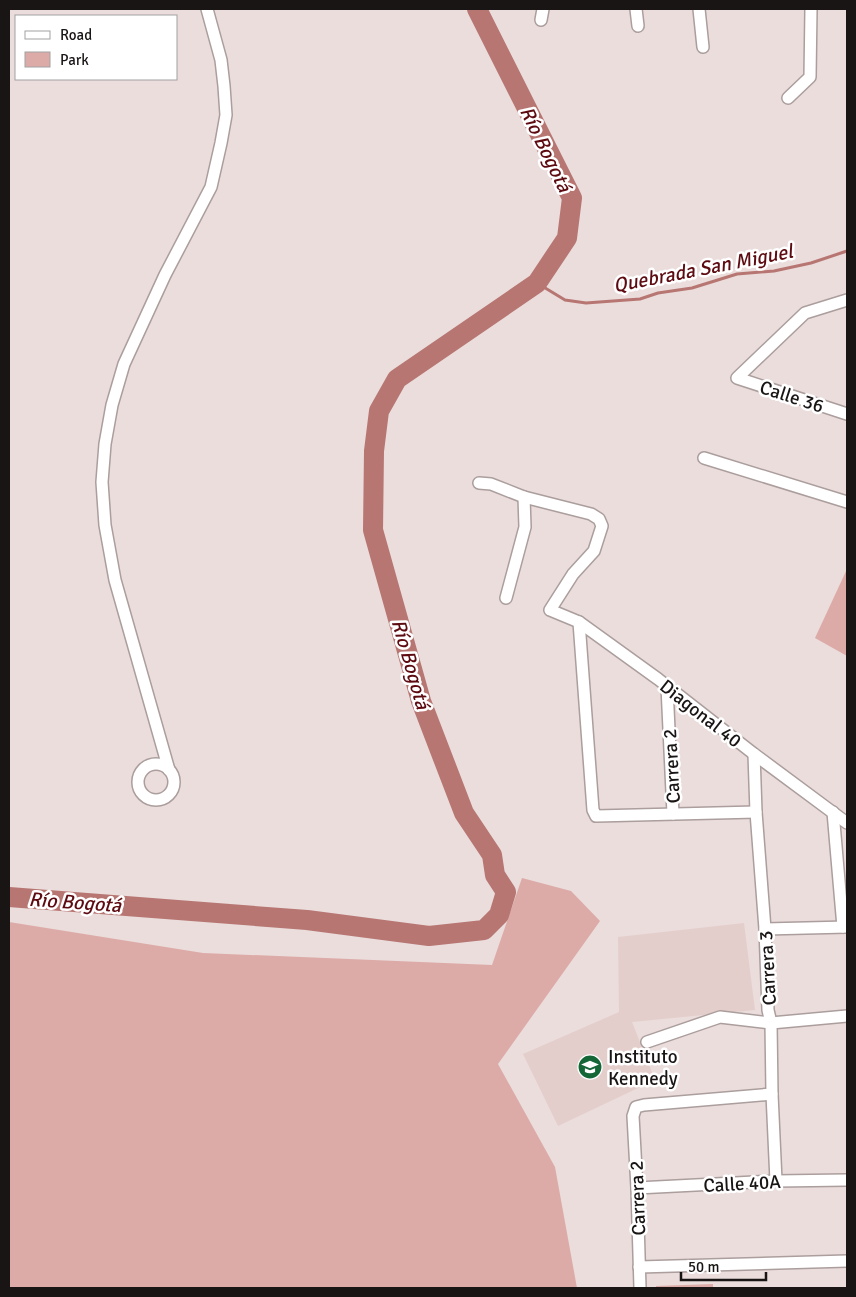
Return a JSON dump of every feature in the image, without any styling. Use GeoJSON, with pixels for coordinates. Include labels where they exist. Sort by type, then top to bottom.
{"type":"FeatureCollection","features":[{"type":"Feature","properties":{"kind":"street"},"geometry":{"type":"LineString","coordinates":[[169,770],[115,580],[105,526],[102,482],[105,444],[112,405],[124,364],[166,275],[211,187],[221,143],[226,115],[224,86],[221,60],[207,9]]}},
{"type":"Feature","properties":{"kind":"street"},"geometry":{"type":"LineString","coordinates":[[636,9],[638,26]]}},
{"type":"Feature","properties":{"kind":"street"},"geometry":{"type":"LineString","coordinates":[[699,9],[704,47]]}},
{"type":"Feature","properties":{"kind":"street"},"geometry":{"type":"LineString","coordinates":[[788,98],[810,77],[811,9]]}},
{"type":"Feature","properties":{"kind":"street","name":"Calle 36"},"geometry":{"type":"LineString","coordinates":[[847,300],[806,313],[737,378],[847,414]]}},
{"type":"Feature","properties":{"kind":"street"},"geometry":{"type":"LineString","coordinates":[[704,458],[847,499]]}},
{"type":"Feature","properties":{"kind":"street"},"geometry":{"type":"LineString","coordinates":[[479,483],[491,484],[524,498],[525,527],[506,598]]}},
{"type":"Feature","properties":{"kind":"street","name":"Diagonal 40"},"geometry":{"type":"LineString","coordinates":[[524,498],[591,514],[599,519],[602,526],[594,550],[573,574],[550,610],[579,622],[847,823]]}},
{"type":"Feature","properties":{"kind":"street"},"geometry":{"type":"LineString","coordinates":[[579,622],[593,810],[596,816],[756,812]]}},
{"type":"Feature","properties":{"kind":"street","name":"Carrera 2"},"geometry":{"type":"LineString","coordinates":[[667,687],[673,814]]}},
{"type":"Feature","properties":{"kind":"street","name":"Carrera 3"},"geometry":{"type":"LineString","coordinates":[[754,754],[768,1010],[771,1022],[776,1181]]}},
{"type":"Feature","properties":{"kind":"street"},"geometry":{"type":"LineString","coordinates":[[765,928],[845,927],[833,812]]}},
{"type":"Feature","properties":{"kind":"street"},"geometry":{"type":"LineString","coordinates":[[647,1042],[720,1017],[771,1022],[847,1016]]}},
{"type":"Feature","properties":{"kind":"street","name":"Carrera 2"},"geometry":{"type":"LineString","coordinates":[[640,1288],[633,1116],[636,1107],[772,1094]]}},
{"type":"Feature","properties":{"kind":"street","name":"Calle 40A"},"geometry":{"type":"LineString","coordinates":[[637,1188],[776,1181],[847,1180]]}},
{"type":"Feature","properties":{"kind":"street"},"geometry":{"type":"LineString","coordinates":[[639,1267],[847,1261]]}},
{"type":"Feature","properties":{"kind":"shaded area"},"geometry":{"type":"Polygon","coordinates":[[[744,923],[755,1010],[632,1022],[655,1080],[558,1126],[523,1054],[619,1012],[618,937],[744,923]]]}},
{"type":"Feature","properties":{"kind":"green space"},"geometry":{"type":"Polygon","coordinates":[[[847,569],[847,656],[815,638],[847,569]]]}},
{"type":"Feature","properties":{"kind":"green space"},"geometry":{"type":"Polygon","coordinates":[[[522,878],[571,891],[600,921],[498,1064],[555,1167],[577,1288],[9,1288],[9,922],[203,953],[492,965],[522,878]]]}},
{"type":"Feature","properties":{"kind":"green space"},"geometry":{"type":"Polygon","coordinates":[[[713,1284],[713,1288],[656,1288],[656,1286],[713,1284]]]}},
{"type":"Feature","properties":{"kind":"waterway","name":"Río Bogotá"},"geometry":{"type":"LineString","coordinates":[[9,897],[307,920],[429,936],[484,930],[499,915],[506,892],[495,875],[492,855],[464,813],[421,701],[373,530],[374,451],[379,411],[397,379],[537,283],[567,238],[572,198],[477,9]]}},
{"type":"Feature","properties":{"kind":"waterway","name":"Quebrada San Miguel"},"geometry":{"type":"LineString","coordinates":[[537,283],[565,300],[586,303],[640,299],[658,293],[692,288],[737,274],[774,271],[811,263],[847,251]]}},
{"type":"Feature","properties":{"kind":"place","name":"Instituto Kennedy"},"geometry":{"type":"Point","coordinates":[590,1067]}}]}
